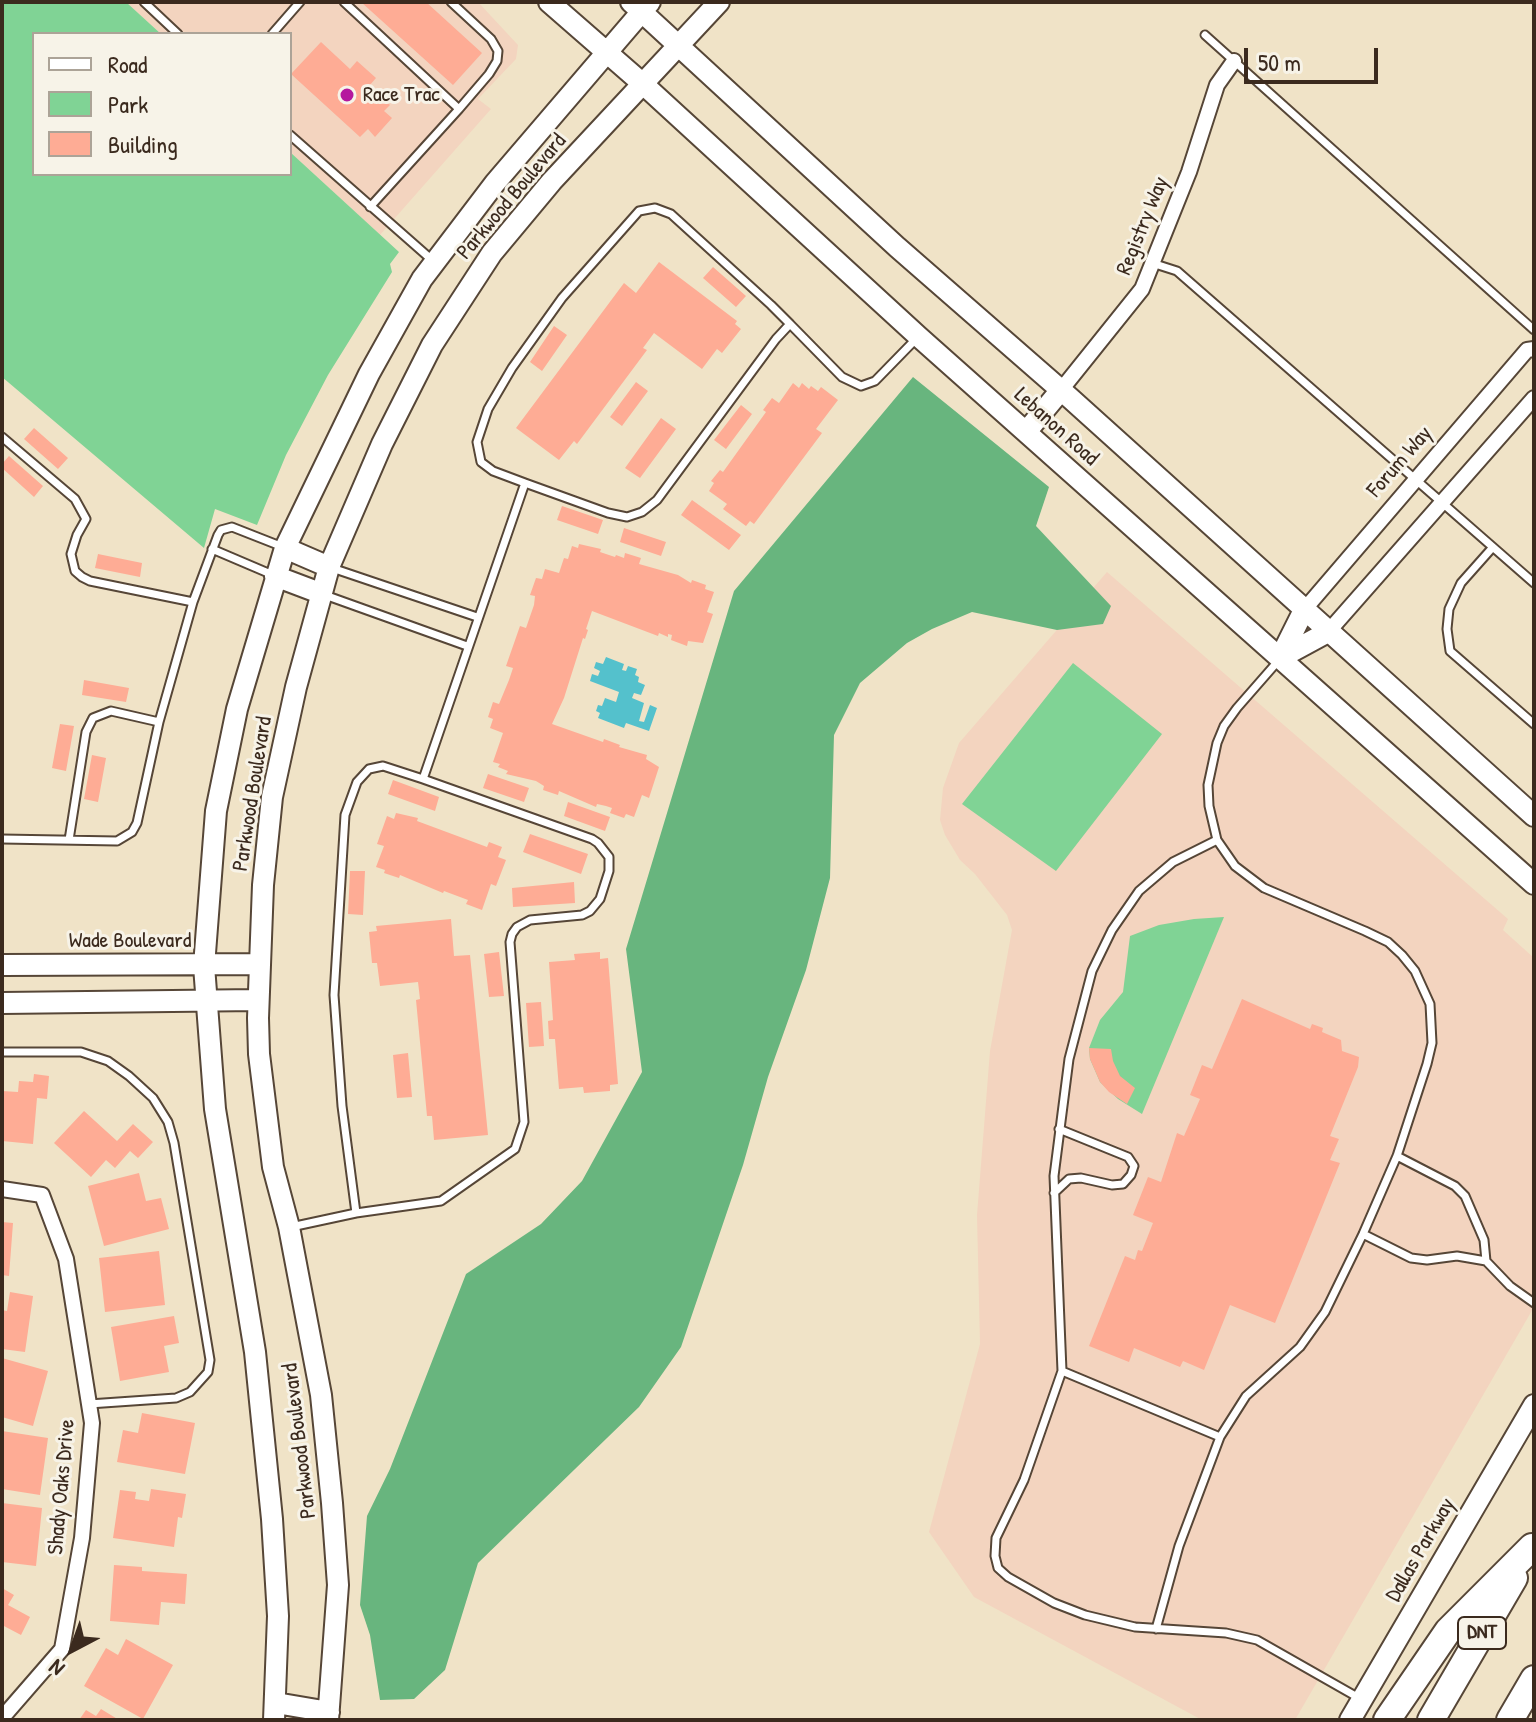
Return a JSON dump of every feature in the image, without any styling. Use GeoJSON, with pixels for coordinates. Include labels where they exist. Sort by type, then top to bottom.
{"type":"FeatureCollection","features":[{"type":"Feature","properties":{"kind":"highway"},"geometry":{"type":"LineString","coordinates":[[1387,1720],[1448,1631],[1533,1545]]}},
{"type":"Feature","properties":{"kind":"highway","name":"DNT"},"geometry":{"type":"LineString","coordinates":[[1431,1720],[1533,1545]]}},
{"type":"Feature","properties":{"kind":"highway"},"geometry":{"type":"LineString","coordinates":[[1510,1720],[1534,1679]]}},
{"type":"Feature","properties":{"kind":"main road","name":"Lebanon Road"},"geometry":{"type":"LineString","coordinates":[[549,2],[919,337],[1534,884]]}},
{"type":"Feature","properties":{"kind":"main road","name":"Parkwood Boulevard"},"geometry":{"type":"LineString","coordinates":[[329,1716],[338,1585],[332,1503],[321,1395],[289,1227],[273,1167],[259,1054],[257,1000],[263,885],[272,797],[296,687],[329,567],[382,444],[432,345],[462,296],[492,253],[552,181],[719,2]]}},
{"type":"Feature","properties":{"kind":"main road","name":"Lebanon Road"},"geometry":{"type":"LineString","coordinates":[[641,5],[678,46],[897,247],[1061,390],[1534,816]]}},
{"type":"Feature","properties":{"kind":"main road","name":"Parkwood Boulevard"},"geometry":{"type":"LineString","coordinates":[[275,1711],[278,1616],[272,1519],[255,1352],[215,1109],[204,966],[216,811],[237,709],[285,548],[369,374],[434,262],[495,183],[607,53],[641,5]]}},
{"type":"Feature","properties":{"kind":"main road"},"geometry":{"type":"LineString","coordinates":[[1026,432],[1061,390]]}},
{"type":"Feature","properties":{"kind":"main road"},"geometry":{"type":"LineString","coordinates":[[285,548],[329,567]]}},
{"type":"Feature","properties":{"kind":"main road"},"geometry":{"type":"LineString","coordinates":[[275,576],[320,593]]}},
{"type":"Feature","properties":{"kind":"main road"},"geometry":{"type":"LineString","coordinates":[[1280,658],[1304,610]]}},
{"type":"Feature","properties":{"kind":"main road"},"geometry":{"type":"LineString","coordinates":[[1280,658],[1328,632]]}},
{"type":"Feature","properties":{"kind":"main road","name":"Wade Boulevard"},"geometry":{"type":"LineString","coordinates":[[2,965],[258,964]]}},
{"type":"Feature","properties":{"kind":"main road"},"geometry":{"type":"LineString","coordinates":[[2,1003],[257,1000]]}},
{"type":"Feature","properties":{"kind":"main road","name":"Dallas Parkway"},"geometry":{"type":"LineString","coordinates":[[1350,1720],[1534,1405]]}},
{"type":"Feature","properties":{"kind":"main road"},"geometry":{"type":"LineString","coordinates":[[275,1711],[329,1716]]}},
{"type":"Feature","properties":{"kind":"street","name":"Registry Way"},"geometry":{"type":"LineString","coordinates":[[1061,390],[1142,289],[1189,172],[1217,85],[1234,61]]}},
{"type":"Feature","properties":{"kind":"street","name":"Forum Way"},"geometry":{"type":"LineString","coordinates":[[1304,610],[1527,350],[1534,349]]}},
{"type":"Feature","properties":{"kind":"street"},"geometry":{"type":"LineString","coordinates":[[1328,632],[1534,398]]}},
{"type":"Feature","properties":{"kind":"street","name":"Shady Oaks Drive"},"geometry":{"type":"LineString","coordinates":[[2,1189],[42,1195],[66,1259],[92,1423],[82,1538],[62,1649],[2,1718]]}},
{"type":"Feature","properties":{"kind":"lane"},"geometry":{"type":"LineString","coordinates":[[144,2],[176,32]]}},
{"type":"Feature","properties":{"kind":"lane"},"geometry":{"type":"LineString","coordinates":[[274,32],[300,2]]}},
{"type":"Feature","properties":{"kind":"lane"},"geometry":{"type":"LineString","coordinates":[[344,2],[459,109]]}},
{"type":"Feature","properties":{"kind":"lane"},"geometry":{"type":"LineString","coordinates":[[370,207],[459,109],[497,61],[498,51],[491,39],[451,2]]}},
{"type":"Feature","properties":{"kind":"lane"},"geometry":{"type":"LineString","coordinates":[[1205,35],[1534,330]]}},
{"type":"Feature","properties":{"kind":"lane"},"geometry":{"type":"LineString","coordinates":[[292,137],[434,262]]}},
{"type":"Feature","properties":{"kind":"lane"},"geometry":{"type":"LineString","coordinates":[[790,324],[657,500],[642,512],[627,517],[608,513],[493,471],[481,462],[477,442],[488,409],[512,368],[562,298],[639,211],[655,208],[671,214],[771,305],[790,324],[842,377],[861,386],[875,381],[919,337]]}},
{"type":"Feature","properties":{"kind":"lane"},"geometry":{"type":"LineString","coordinates":[[1152,263],[1177,271],[1534,583]]}},
{"type":"Feature","properties":{"kind":"lane"},"geometry":{"type":"LineString","coordinates":[[2,437],[75,499],[86,519],[71,554],[72,564],[82,577],[193,602]]}},
{"type":"Feature","properties":{"kind":"lane"},"geometry":{"type":"LineString","coordinates":[[423,779],[525,483]]}},
{"type":"Feature","properties":{"kind":"lane"},"geometry":{"type":"LineString","coordinates":[[2,839],[117,841],[132,832],[137,823],[159,722],[193,602],[218,535],[227,527],[261,536],[285,548]]}},
{"type":"Feature","properties":{"kind":"lane"},"geometry":{"type":"LineString","coordinates":[[1493,547],[1461,583],[1449,609],[1447,629],[1450,651],[1534,724]]}},
{"type":"Feature","properties":{"kind":"lane"},"geometry":{"type":"LineString","coordinates":[[212,549],[275,576]]}},
{"type":"Feature","properties":{"kind":"lane"},"geometry":{"type":"LineString","coordinates":[[329,567],[477,617]]}},
{"type":"Feature","properties":{"kind":"lane"},"geometry":{"type":"LineString","coordinates":[[320,593],[467,646]]}},
{"type":"Feature","properties":{"kind":"lane"},"geometry":{"type":"LineString","coordinates":[[1156,1629],[1179,1546],[1220,1437],[1246,1396],[1300,1347],[1315,1327],[1363,1234],[1397,1156],[1432,1043],[1430,1004],[1415,971],[1388,942],[1264,888],[1235,866],[1217,840],[1209,806],[1208,785],[1217,743],[1237,708],[1280,658]]}},
{"type":"Feature","properties":{"kind":"lane"},"geometry":{"type":"LineString","coordinates":[[69,840],[86,732],[93,718],[111,711],[159,722]]}},
{"type":"Feature","properties":{"kind":"lane"},"geometry":{"type":"LineString","coordinates":[[289,1227],[356,1213],[441,1201],[515,1149],[524,1122],[510,942],[512,934],[517,927],[530,920],[582,915],[590,911],[600,899],[611,865],[603,847],[592,839],[383,766],[369,769],[357,782],[345,815],[334,995],[342,1106],[356,1213]]}},
{"type":"Feature","properties":{"kind":"lane"},"geometry":{"type":"LineString","coordinates":[[1217,840],[1157,873],[1126,906],[1092,971],[1069,1059],[1054,1193],[1062,1371],[1024,1480],[996,1538],[995,1556],[998,1568],[1019,1584],[1054,1603],[1111,1622],[1156,1629],[1226,1633],[1257,1640],[1362,1700]]}},
{"type":"Feature","properties":{"kind":"lane"},"geometry":{"type":"LineString","coordinates":[[2,1052],[81,1052],[108,1061],[153,1098],[168,1122],[174,1143],[210,1360],[208,1372],[190,1392],[176,1398],[89,1404]]}},
{"type":"Feature","properties":{"kind":"lane"},"geometry":{"type":"LineString","coordinates":[[1054,1193],[1069,1179],[1123,1184],[1134,1166],[1128,1157],[1059,1129]]}},
{"type":"Feature","properties":{"kind":"lane"},"geometry":{"type":"LineString","coordinates":[[1397,1156],[1455,1186],[1465,1196],[1484,1240],[1486,1261]]}},
{"type":"Feature","properties":{"kind":"lane"},"geometry":{"type":"LineString","coordinates":[[1363,1234],[1411,1258],[1427,1260],[1457,1256],[1486,1261],[1510,1286],[1534,1303]]}},
{"type":"Feature","properties":{"kind":"lane"},"geometry":{"type":"LineString","coordinates":[[1062,1371],[1220,1437]]}},
{"type":"Feature","properties":{"kind":"shaded area"},"geometry":{"type":"Polygon","coordinates":[[[126,2],[478,2],[518,45],[516,59],[478,99],[491,109],[380,235],[292,154],[292,32],[159,32],[126,2]]]}},
{"type":"Feature","properties":{"kind":"shaded area"},"geometry":{"type":"Polygon","coordinates":[[[1107,572],[1508,919],[1503,930],[1534,958],[1534,1307],[1295,1720],[1202,1720],[974,1597],[929,1532],[980,1344],[977,1215],[990,1051],[1012,930],[1007,915],[960,860],[945,835],[940,820],[943,788],[959,743],[1107,572]]]}},
{"type":"Feature","properties":{"kind":"green space"},"geometry":{"type":"Polygon","coordinates":[[[2,2],[126,2],[159,32],[32,32],[32,176],[292,176],[292,154],[399,252],[390,264],[392,272],[328,375],[286,455],[257,525],[215,509],[204,548],[2,377],[2,2]]]}},
{"type":"Feature","properties":{"kind":"green space"},"geometry":{"type":"Polygon","coordinates":[[[913,377],[1049,487],[1036,526],[1111,606],[1103,624],[1057,630],[972,612],[907,643],[860,683],[834,735],[830,878],[806,970],[681,1347],[639,1407],[478,1563],[445,1670],[414,1699],[380,1700],[370,1635],[360,1605],[367,1516],[390,1469],[466,1274],[541,1224],[582,1181],[642,1072],[626,949],[734,591],[913,377]]]}},
{"type":"Feature","properties":{"kind":"green space"},"geometry":{"type":"Polygon","coordinates":[[[1073,663],[1162,734],[1056,871],[962,804],[1073,663]]]}},
{"type":"Feature","properties":{"kind":"green space"},"geometry":{"type":"Polygon","coordinates":[[[1224,917],[1142,1114],[1118,1099],[1100,1082],[1090,1059],[1089,1048],[1100,1020],[1123,992],[1130,936],[1159,925],[1224,917]]]}},
{"type":"Feature","properties":{"kind":"water"},"geometry":{"type":"Polygon","coordinates":[[[606,657],[624,664],[622,670],[626,671],[628,666],[637,669],[635,675],[639,677],[638,682],[645,685],[641,695],[634,693],[632,698],[644,703],[639,721],[644,722],[650,705],[657,708],[649,731],[626,723],[624,728],[598,718],[598,705],[602,706],[605,698],[616,702],[619,692],[590,681],[592,674],[598,676],[600,671],[594,668],[596,662],[603,664],[606,657]]]}},
{"type":"Feature","properties":{"kind":"building","name":"Race Trac"},"geometry":{"type":"Polygon","coordinates":[[[361,2],[426,2],[482,53],[453,85],[361,2]]]}},
{"type":"Feature","properties":{"kind":"building","name":"Race Trac"},"geometry":{"type":"Polygon","coordinates":[[[321,42],[350,69],[357,61],[376,78],[369,86],[390,105],[384,111],[392,118],[375,137],[368,129],[360,137],[292,73],[321,42]]]}},
{"type":"Feature","properties":{"kind":"building"},"geometry":{"type":"Polygon","coordinates":[[[659,262],[737,321],[735,324],[741,329],[722,353],[717,349],[702,369],[654,333],[643,348],[647,350],[577,444],[574,441],[559,460],[516,428],[624,283],[636,293],[659,262]]]}},
{"type":"Feature","properties":{"kind":"building"},"geometry":{"type":"Polygon","coordinates":[[[713,267],[746,296],[736,307],[703,278],[713,267]]]}},
{"type":"Feature","properties":{"kind":"building"},"geometry":{"type":"Polygon","coordinates":[[[554,326],[567,335],[542,371],[530,362],[554,326]]]}},
{"type":"Feature","properties":{"kind":"building"},"geometry":{"type":"Polygon","coordinates":[[[636,382],[648,391],[622,426],[610,417],[636,382]]]}},
{"type":"Feature","properties":{"kind":"building"},"geometry":{"type":"Polygon","coordinates":[[[793,383],[799,388],[802,383],[818,391],[821,387],[838,400],[816,429],[822,433],[754,524],[750,521],[746,526],[723,509],[727,504],[709,491],[714,483],[711,481],[720,470],[723,472],[766,412],[763,410],[772,398],[779,403],[793,383]]]}},
{"type":"Feature","properties":{"kind":"building"},"geometry":{"type":"Polygon","coordinates":[[[741,405],[752,414],[726,449],[714,440],[741,405]]]}},
{"type":"Feature","properties":{"kind":"building"},"geometry":{"type":"Polygon","coordinates":[[[661,418],[676,429],[640,478],[625,468],[661,418]]]}},
{"type":"Feature","properties":{"kind":"building"},"geometry":{"type":"Polygon","coordinates":[[[34,428],[68,458],[58,469],[24,439],[34,428]]]}},
{"type":"Feature","properties":{"kind":"building"},"geometry":{"type":"Polygon","coordinates":[[[9,456],[43,486],[34,497],[2,468],[9,456]]]}},
{"type":"Feature","properties":{"kind":"building"},"geometry":{"type":"Polygon","coordinates":[[[692,500],[741,535],[729,550],[681,515],[692,500]]]}},
{"type":"Feature","properties":{"kind":"building"},"geometry":{"type":"Polygon","coordinates":[[[562,506],[603,520],[598,534],[557,520],[562,506]]]}},
{"type":"Feature","properties":{"kind":"building"},"geometry":{"type":"Polygon","coordinates":[[[624,528],[666,542],[661,556],[620,542],[624,528]]]}},
{"type":"Feature","properties":{"kind":"building"},"geometry":{"type":"Polygon","coordinates":[[[579,544],[601,549],[600,552],[615,557],[624,558],[625,553],[641,558],[639,564],[678,575],[691,583],[692,580],[706,585],[705,589],[714,592],[707,612],[713,614],[703,643],[688,641],[687,646],[671,640],[672,635],[668,634],[668,637],[659,633],[658,636],[592,611],[585,639],[552,724],[647,755],[646,759],[659,767],[649,798],[642,795],[634,817],[626,814],[624,818],[610,813],[612,808],[597,804],[596,807],[559,791],[558,795],[543,790],[544,786],[536,781],[506,774],[508,771],[493,762],[503,733],[490,728],[493,719],[488,717],[493,702],[499,704],[509,680],[513,668],[506,666],[520,626],[526,628],[534,605],[535,596],[530,595],[536,578],[542,579],[545,569],[559,573],[572,546],[578,548],[579,544]]]}},
{"type":"Feature","properties":{"kind":"building"},"geometry":{"type":"Polygon","coordinates":[[[98,554],[142,563],[140,577],[95,568],[98,554]]]}},
{"type":"Feature","properties":{"kind":"building"},"geometry":{"type":"Polygon","coordinates":[[[84,680],[129,688],[126,702],[82,695],[84,680]]]}},
{"type":"Feature","properties":{"kind":"building"},"geometry":{"type":"Polygon","coordinates":[[[60,724],[74,726],[66,771],[52,768],[60,724]]]}},
{"type":"Feature","properties":{"kind":"building"},"geometry":{"type":"Polygon","coordinates":[[[92,755],[106,758],[98,802],[84,799],[92,755]]]}},
{"type":"Feature","properties":{"kind":"building"},"geometry":{"type":"Polygon","coordinates":[[[488,774],[529,788],[524,802],[483,788],[488,774]]]}},
{"type":"Feature","properties":{"kind":"building"},"geometry":{"type":"Polygon","coordinates":[[[393,780],[439,797],[435,811],[388,794],[393,780]]]}},
{"type":"Feature","properties":{"kind":"building"},"geometry":{"type":"Polygon","coordinates":[[[568,802],[610,817],[605,831],[564,816],[568,802]]]}},
{"type":"Feature","properties":{"kind":"building"},"geometry":{"type":"Polygon","coordinates":[[[396,813],[418,818],[417,821],[487,847],[489,842],[502,847],[498,857],[506,860],[496,886],[491,884],[482,910],[466,904],[468,900],[400,875],[399,878],[384,873],[385,870],[376,867],[384,846],[377,844],[387,816],[394,819],[396,813]]]}},
{"type":"Feature","properties":{"kind":"building"},"geometry":{"type":"Polygon","coordinates":[[[530,834],[588,854],[581,874],[523,852],[530,834]]]}},
{"type":"Feature","properties":{"kind":"building"},"geometry":{"type":"Polygon","coordinates":[[[350,871],[365,871],[363,915],[348,914],[350,871]]]}},
{"type":"Feature","properties":{"kind":"building"},"geometry":{"type":"Polygon","coordinates":[[[574,882],[575,903],[513,907],[512,888],[574,882]]]}},
{"type":"Feature","properties":{"kind":"building"},"geometry":{"type":"Polygon","coordinates":[[[451,919],[454,956],[470,955],[488,1135],[434,1140],[432,1116],[427,1116],[416,1000],[420,999],[418,982],[380,986],[377,963],[372,963],[369,932],[377,931],[376,926],[451,919]]]}},
{"type":"Feature","properties":{"kind":"building"},"geometry":{"type":"Polygon","coordinates":[[[499,952],[504,996],[489,997],[484,954],[499,952]]]}},
{"type":"Feature","properties":{"kind":"building"},"geometry":{"type":"Polygon","coordinates":[[[600,952],[600,959],[608,958],[618,1084],[610,1085],[610,1091],[584,1093],[583,1087],[559,1089],[555,1039],[549,1039],[548,1021],[553,1020],[549,962],[575,960],[574,954],[600,952]]]}},
{"type":"Feature","properties":{"kind":"building"},"geometry":{"type":"Polygon","coordinates":[[[1242,999],[1310,1029],[1312,1024],[1323,1028],[1322,1032],[1341,1040],[1342,1051],[1359,1057],[1358,1067],[1330,1136],[1339,1139],[1330,1160],[1340,1163],[1275,1323],[1230,1305],[1204,1370],[1183,1361],[1180,1367],[1134,1348],[1129,1362],[1089,1346],[1125,1256],[1135,1260],[1153,1223],[1133,1215],[1148,1177],[1161,1182],[1177,1133],[1184,1136],[1200,1099],[1190,1095],[1202,1065],[1212,1069],[1242,999]]]}},
{"type":"Feature","properties":{"kind":"building"},"geometry":{"type":"Polygon","coordinates":[[[541,1002],[544,1046],[529,1047],[526,1003],[541,1002]]]}},
{"type":"Feature","properties":{"kind":"building"},"geometry":{"type":"Polygon","coordinates":[[[1089,1048],[1111,1049],[1120,1076],[1135,1088],[1127,1104],[1100,1082],[1090,1059],[1089,1048]]]}},
{"type":"Feature","properties":{"kind":"building"},"geometry":{"type":"Polygon","coordinates":[[[408,1053],[412,1097],[397,1098],[393,1055],[408,1053]]]}},
{"type":"Feature","properties":{"kind":"building"},"geometry":{"type":"Polygon","coordinates":[[[34,1074],[49,1076],[47,1099],[37,1098],[33,1144],[2,1141],[2,1091],[18,1092],[19,1081],[33,1082],[34,1074]]]}},
{"type":"Feature","properties":{"kind":"building"},"geometry":{"type":"Polygon","coordinates":[[[84,1111],[117,1141],[133,1124],[153,1142],[138,1158],[130,1151],[115,1168],[106,1160],[91,1177],[54,1143],[84,1111]]]}},
{"type":"Feature","properties":{"kind":"building"},"geometry":{"type":"Polygon","coordinates":[[[139,1173],[146,1201],[161,1198],[169,1229],[104,1246],[88,1186],[139,1173]]]}},
{"type":"Feature","properties":{"kind":"building"},"geometry":{"type":"Polygon","coordinates":[[[2,1222],[13,1223],[9,1276],[2,1275],[2,1222]]]}},
{"type":"Feature","properties":{"kind":"building"},"geometry":{"type":"Polygon","coordinates":[[[159,1251],[165,1305],[105,1312],[99,1258],[159,1251]]]}},
{"type":"Feature","properties":{"kind":"building"},"geometry":{"type":"Polygon","coordinates":[[[10,1292],[33,1296],[25,1352],[2,1349],[2,1310],[7,1311],[10,1292]]]}},
{"type":"Feature","properties":{"kind":"building"},"geometry":{"type":"Polygon","coordinates":[[[174,1316],[179,1343],[164,1346],[169,1372],[120,1381],[111,1327],[174,1316]]]}},
{"type":"Feature","properties":{"kind":"building"},"geometry":{"type":"Polygon","coordinates":[[[2,1358],[48,1371],[33,1426],[2,1417],[2,1358]]]}},
{"type":"Feature","properties":{"kind":"building"},"geometry":{"type":"Polygon","coordinates":[[[142,1413],[195,1423],[185,1474],[117,1462],[123,1430],[138,1433],[142,1413]]]}},
{"type":"Feature","properties":{"kind":"building"},"geometry":{"type":"Polygon","coordinates":[[[2,1431],[48,1438],[40,1495],[2,1489],[2,1431]]]}},
{"type":"Feature","properties":{"kind":"building"},"geometry":{"type":"Polygon","coordinates":[[[151,1489],[186,1494],[182,1518],[178,1517],[174,1547],[113,1538],[120,1490],[136,1492],[135,1499],[149,1501],[151,1489]]]}},
{"type":"Feature","properties":{"kind":"building"},"geometry":{"type":"Polygon","coordinates":[[[2,1503],[42,1508],[36,1566],[2,1562],[2,1503]]]}},
{"type":"Feature","properties":{"kind":"building"},"geometry":{"type":"Polygon","coordinates":[[[114,1565],[142,1567],[142,1571],[187,1574],[185,1604],[161,1602],[159,1625],[110,1621],[114,1565]]]}},
{"type":"Feature","properties":{"kind":"building"},"geometry":{"type":"Polygon","coordinates":[[[2,1588],[14,1595],[8,1605],[30,1617],[21,1635],[2,1625],[2,1588]]]}},
{"type":"Feature","properties":{"kind":"building"},"geometry":{"type":"Polygon","coordinates":[[[126,1639],[173,1665],[143,1719],[84,1686],[106,1648],[118,1655],[126,1639]]]}},
{"type":"Feature","properties":{"kind":"building"},"geometry":{"type":"Polygon","coordinates":[[[101,1709],[119,1720],[79,1720],[86,1710],[96,1716],[101,1709]]]}},
{"type":"Feature","properties":{"kind":"place","name":"Race Trac"},"geometry":{"type":"Point","coordinates":[347,95]}}]}
